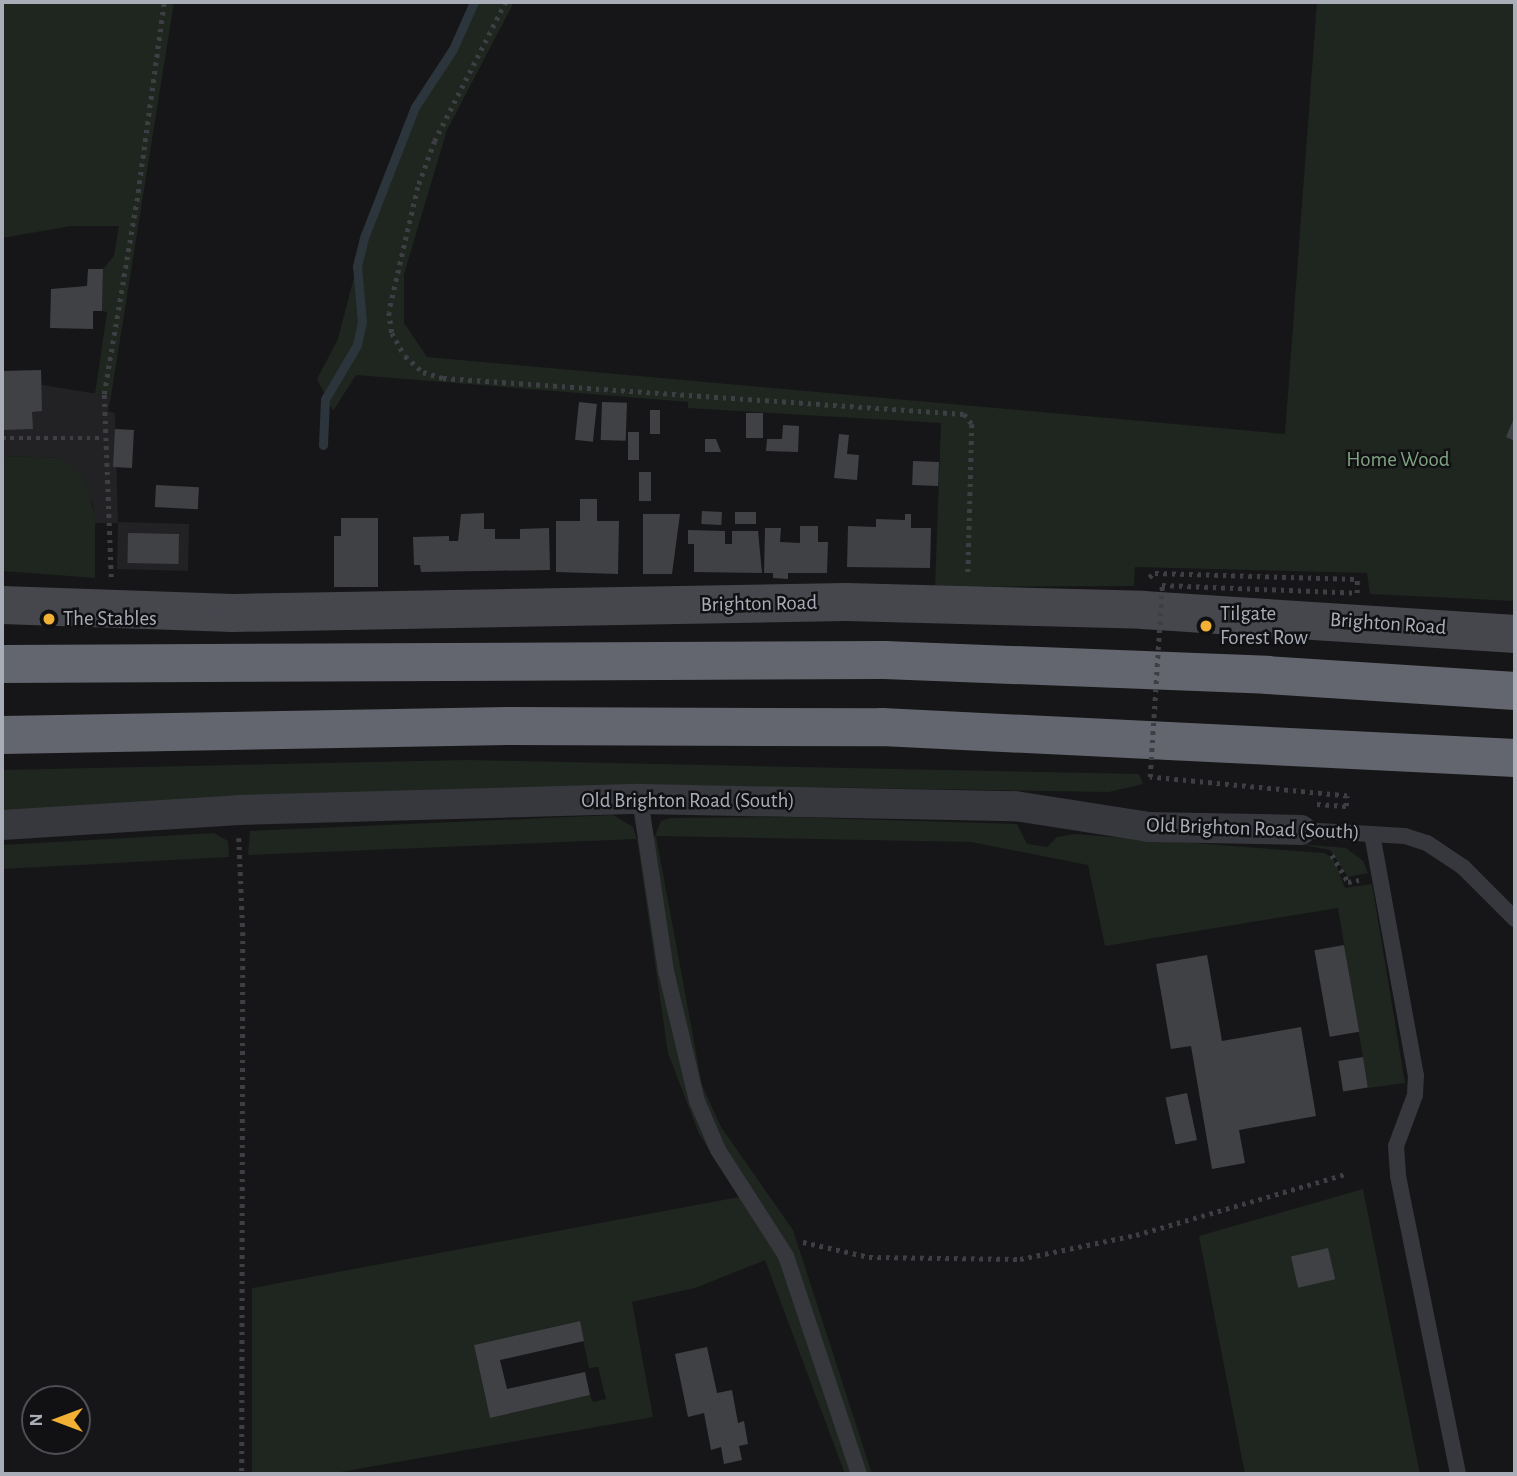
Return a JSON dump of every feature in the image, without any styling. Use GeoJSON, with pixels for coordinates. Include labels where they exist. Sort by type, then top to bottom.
{"type":"FeatureCollection","features":[{"type":"Feature","properties":{"kind":"highway"},"geometry":{"type":"LineString","coordinates":[[2,664],[884,660],[1267,675],[1515,691]]}},
{"type":"Feature","properties":{"kind":"highway"},"geometry":{"type":"LineString","coordinates":[[2,735],[508,726],[882,727],[1264,742],[1515,758]]}},
{"type":"Feature","properties":{"kind":"street","name":"Brighton Road"},"geometry":{"type":"LineString","coordinates":[[2,605],[233,613],[846,602],[1197,613],[1515,634]]}},
{"type":"Feature","properties":{"kind":"street","name":"Old Brighton Road (South)"},"geometry":{"type":"LineString","coordinates":[[2,825],[239,810],[640,799],[1015,806],[1150,827],[1301,830]]}},
{"type":"Feature","properties":{"kind":"lane"},"geometry":{"type":"LineString","coordinates":[[640,799],[666,971],[697,1101],[718,1150],[777,1236],[797,1282],[859,1474]]}},
{"type":"Feature","properties":{"kind":"lane","name":"Old Brighton Road (South)"},"geometry":{"type":"LineString","coordinates":[[1301,830],[1373,834],[1427,843],[1463,867],[1515,919]]}},
{"type":"Feature","properties":{"kind":"lane"},"geometry":{"type":"LineString","coordinates":[[1373,834],[1416,1074],[1415,1095],[1396,1146],[1398,1176],[1458,1474]]}},
{"type":"Feature","properties":{"kind":"path"},"geometry":{"type":"LineString","coordinates":[[111,610],[103,438],[104,394],[138,192],[164,2]]}},
{"type":"Feature","properties":{"kind":"path"},"geometry":{"type":"LineString","coordinates":[[506,2],[435,141],[418,187],[389,312],[392,333],[405,356],[423,373],[443,378],[964,414],[972,424],[967,605]]}},
{"type":"Feature","properties":{"kind":"path"},"geometry":{"type":"LineString","coordinates":[[2,438],[103,438]]}},
{"type":"Feature","properties":{"kind":"path"},"geometry":{"type":"LineString","coordinates":[[1143,581],[1155,573],[1357,579],[1357,593],[1162,585],[1150,777],[1347,796],[1346,806]]}},
{"type":"Feature","properties":{"kind":"path"},"geometry":{"type":"LineString","coordinates":[[239,810],[242,1474]]}},
{"type":"Feature","properties":{"kind":"path"},"geometry":{"type":"LineString","coordinates":[[1325,851],[1342,867],[1348,882],[1381,876]]}},
{"type":"Feature","properties":{"kind":"path"},"geometry":{"type":"LineString","coordinates":[[777,1236],[869,1257],[1020,1259],[1136,1235],[1346,1174]]}},
{"type":"Feature","properties":{"kind":"shaded area"},"geometry":{"type":"Polygon","coordinates":[[[41,370],[42,385],[111,396],[108,411],[115,413],[118,522],[189,524],[188,571],[117,569],[118,523],[95,523],[93,504],[62,458],[2,456],[2,371],[41,370]]]}},
{"type":"Feature","properties":{"kind":"green space"},"geometry":{"type":"Polygon","coordinates":[[[2,2],[174,2],[111,396],[95,394],[107,312],[102,311],[103,269],[114,256],[119,226],[71,226],[2,238],[2,2]]]}},
{"type":"Feature","properties":{"kind":"green space","name":"Home Wood"},"geometry":{"type":"Polygon","coordinates":[[[474,2],[514,2],[447,130],[404,274],[404,323],[427,357],[1285,434],[1317,2],[1515,2],[1515,601],[1370,594],[1367,573],[1135,567],[1134,586],[935,587],[941,423],[688,408],[688,402],[356,375],[333,411],[317,379],[338,339],[365,235],[415,107],[453,50],[474,2]]]}},
{"type":"Feature","properties":{"kind":"green space"},"geometry":{"type":"Polygon","coordinates":[[[2,456],[62,458],[85,479],[95,516],[95,578],[2,571],[2,456]]]}},
{"type":"Feature","properties":{"kind":"green space"},"geometry":{"type":"Polygon","coordinates":[[[466,760],[1139,774],[1143,784],[1109,792],[658,785],[2,811],[2,770],[466,760]]]}},
{"type":"Feature","properties":{"kind":"green space"},"geometry":{"type":"Polygon","coordinates":[[[613,815],[633,827],[637,839],[248,855],[250,831],[613,815]]]}},
{"type":"Feature","properties":{"kind":"green space"},"geometry":{"type":"Polygon","coordinates":[[[789,817],[1017,824],[1027,844],[1047,847],[1057,837],[1074,834],[1324,853],[1333,858],[1345,888],[1372,884],[1405,1083],[1368,1088],[1338,908],[1105,946],[1088,865],[971,842],[656,836],[702,1085],[721,1127],[793,1230],[872,1474],[845,1474],[765,1260],[695,1288],[632,1302],[653,1417],[329,1474],[252,1474],[252,1288],[739,1197],[699,1134],[668,1053],[637,839],[655,836],[661,821],[670,818],[789,817]],[[579,1321],[474,1345],[490,1418],[590,1395],[593,1402],[606,1399],[598,1367],[589,1368],[579,1321]]]}},
{"type":"Feature","properties":{"kind":"green space"},"geometry":{"type":"Polygon","coordinates":[[[214,833],[228,841],[229,857],[2,869],[2,845],[214,833]]]}},
{"type":"Feature","properties":{"kind":"green space"},"geometry":{"type":"Polygon","coordinates":[[[1299,844],[1346,848],[1363,861],[1368,873],[1348,877],[1330,850],[1299,844]]]}},
{"type":"Feature","properties":{"kind":"green space"},"geometry":{"type":"Polygon","coordinates":[[[1363,1189],[1420,1474],[1245,1474],[1199,1236],[1363,1189]]]}},
{"type":"Feature","properties":{"kind":"building"},"geometry":{"type":"Polygon","coordinates":[[[88,269],[103,269],[102,311],[93,311],[93,329],[50,328],[51,289],[87,286],[88,269]]]}},
{"type":"Feature","properties":{"kind":"building"},"geometry":{"type":"Polygon","coordinates":[[[41,370],[42,411],[32,412],[33,429],[2,430],[2,371],[41,370]]]}},
{"type":"Feature","properties":{"kind":"building"},"geometry":{"type":"Polygon","coordinates":[[[579,402],[597,404],[593,442],[575,440],[579,402]]]}},
{"type":"Feature","properties":{"kind":"building"},"geometry":{"type":"Polygon","coordinates":[[[602,402],[627,403],[626,441],[601,440],[602,402]]]}},
{"type":"Feature","properties":{"kind":"building"},"geometry":{"type":"Polygon","coordinates":[[[650,410],[660,410],[660,434],[650,434],[650,410]]]}},
{"type":"Feature","properties":{"kind":"building"},"geometry":{"type":"Polygon","coordinates":[[[746,413],[763,413],[763,438],[746,438],[746,413]]]}},
{"type":"Feature","properties":{"kind":"building"},"geometry":{"type":"Polygon","coordinates":[[[1515,416],[1515,441],[1506,437],[1515,416]]]}},
{"type":"Feature","properties":{"kind":"building"},"geometry":{"type":"Polygon","coordinates":[[[783,425],[799,426],[798,452],[766,451],[767,439],[782,439],[783,425]]]}},
{"type":"Feature","properties":{"kind":"building"},"geometry":{"type":"Polygon","coordinates":[[[115,429],[134,430],[132,468],[113,467],[115,429]]]}},
{"type":"Feature","properties":{"kind":"building"},"geometry":{"type":"Polygon","coordinates":[[[628,432],[639,432],[639,460],[628,460],[628,432]]]}},
{"type":"Feature","properties":{"kind":"building"},"geometry":{"type":"Polygon","coordinates":[[[839,434],[849,435],[847,454],[859,455],[857,480],[834,478],[839,434]]]}},
{"type":"Feature","properties":{"kind":"building"},"geometry":{"type":"Polygon","coordinates":[[[705,439],[716,439],[721,452],[705,452],[705,439]]]}},
{"type":"Feature","properties":{"kind":"building"},"geometry":{"type":"Polygon","coordinates":[[[913,461],[939,462],[938,486],[912,485],[913,461]]]}},
{"type":"Feature","properties":{"kind":"building"},"geometry":{"type":"Polygon","coordinates":[[[639,472],[651,472],[651,501],[639,501],[639,472]]]}},
{"type":"Feature","properties":{"kind":"building"},"geometry":{"type":"Polygon","coordinates":[[[156,485],[199,487],[198,509],[155,507],[156,485]]]}},
{"type":"Feature","properties":{"kind":"building"},"geometry":{"type":"Polygon","coordinates":[[[580,499],[597,499],[597,521],[619,521],[618,574],[556,572],[556,521],[580,521],[580,499]]]}},
{"type":"Feature","properties":{"kind":"building"},"geometry":{"type":"Polygon","coordinates":[[[702,511],[722,512],[721,525],[701,524],[702,511]]]}},
{"type":"Feature","properties":{"kind":"building"},"geometry":{"type":"Polygon","coordinates":[[[735,512],[756,512],[756,524],[735,524],[735,512]]]}},
{"type":"Feature","properties":{"kind":"building"},"geometry":{"type":"Polygon","coordinates":[[[484,513],[484,529],[495,529],[495,539],[520,539],[520,529],[549,528],[550,570],[421,572],[420,565],[414,565],[413,537],[449,536],[449,541],[458,541],[461,514],[484,513]]]}},
{"type":"Feature","properties":{"kind":"building"},"geometry":{"type":"Polygon","coordinates":[[[643,514],[680,514],[672,574],[643,574],[643,514]]]}},
{"type":"Feature","properties":{"kind":"building"},"geometry":{"type":"Polygon","coordinates":[[[905,514],[911,514],[911,528],[931,528],[930,568],[847,567],[848,526],[876,527],[876,519],[905,520],[905,514]]]}},
{"type":"Feature","properties":{"kind":"building"},"geometry":{"type":"Polygon","coordinates":[[[341,518],[378,518],[378,587],[334,587],[334,536],[341,536],[341,518]]]}},
{"type":"Feature","properties":{"kind":"building"},"geometry":{"type":"Polygon","coordinates":[[[800,526],[818,526],[818,542],[828,542],[827,573],[788,573],[788,579],[773,578],[773,573],[764,573],[765,528],[781,528],[780,542],[800,543],[800,526]]]}},
{"type":"Feature","properties":{"kind":"building"},"geometry":{"type":"Polygon","coordinates":[[[688,530],[725,531],[725,544],[732,544],[732,531],[758,531],[762,573],[694,572],[694,544],[688,544],[688,530]]]}},
{"type":"Feature","properties":{"kind":"building"},"geometry":{"type":"Polygon","coordinates":[[[128,533],[179,534],[178,564],[127,563],[128,533]]]}},
{"type":"Feature","properties":{"kind":"building"},"geometry":{"type":"Polygon","coordinates":[[[1344,945],[1359,1032],[1330,1037],[1314,950],[1344,945]]]}},
{"type":"Feature","properties":{"kind":"building"},"geometry":{"type":"Polygon","coordinates":[[[1207,955],[1222,1041],[1301,1027],[1316,1116],[1239,1130],[1245,1163],[1212,1169],[1191,1046],[1171,1049],[1156,964],[1207,955]]]}},
{"type":"Feature","properties":{"kind":"building"},"geometry":{"type":"Polygon","coordinates":[[[1363,1057],[1368,1088],[1343,1092],[1338,1061],[1363,1057]]]}},
{"type":"Feature","properties":{"kind":"building"},"geometry":{"type":"Polygon","coordinates":[[[1187,1093],[1197,1140],[1175,1145],[1165,1098],[1187,1093]]]}},
{"type":"Feature","properties":{"kind":"building"},"geometry":{"type":"Polygon","coordinates":[[[1328,1248],[1335,1279],[1298,1288],[1291,1257],[1328,1248]]]}},
{"type":"Feature","properties":{"kind":"building"},"geometry":{"type":"Polygon","coordinates":[[[580,1321],[584,1341],[500,1360],[507,1389],[585,1372],[590,1395],[490,1418],[474,1345],[580,1321]]]}},
{"type":"Feature","properties":{"kind":"building"},"geometry":{"type":"Polygon","coordinates":[[[707,1347],[717,1393],[732,1390],[738,1423],[744,1421],[748,1444],[739,1446],[742,1460],[724,1464],[721,1447],[711,1450],[704,1413],[688,1417],[675,1354],[707,1347]]]}},
{"type":"Feature","properties":{"kind":"waterway"},"geometry":{"type":"LineString","coordinates":[[323,445],[325,399],[357,345],[362,322],[357,266],[365,235],[415,107],[453,49],[474,2]]}},
{"type":"Feature","properties":{"kind":"place","name":"The Stables"},"geometry":{"type":"Point","coordinates":[49,619]}},
{"type":"Feature","properties":{"kind":"place","name":"Tilgate Forest Row"},"geometry":{"type":"Point","coordinates":[1206,626]}}]}
